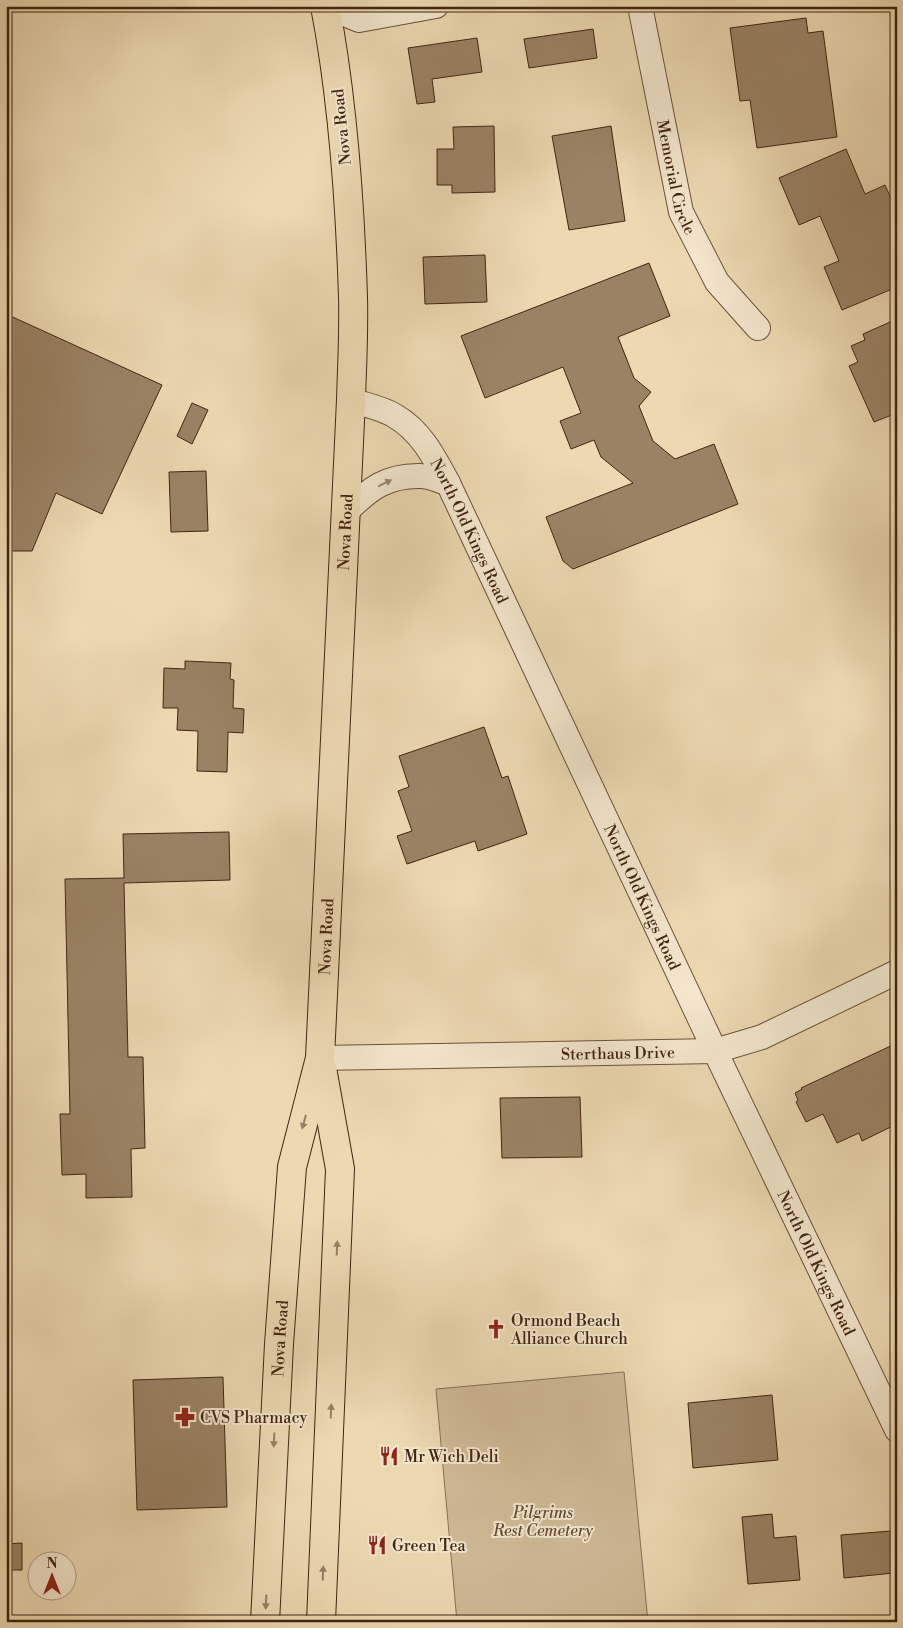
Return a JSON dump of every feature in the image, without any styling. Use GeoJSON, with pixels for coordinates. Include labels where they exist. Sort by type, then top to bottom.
{"type":"FeatureCollection","features":[{"type":"Feature","properties":{"kind":"main road","name":"Nova Road"},"geometry":{"type":"LineString","coordinates":[[265,1622],[279,1344],[292,1167],[320,1058],[351,400],[353,298],[335,10]]}},
{"type":"Feature","properties":{"kind":"main road","name":"Nova Road"},"geometry":{"type":"LineString","coordinates":[[320,1058],[340,1169],[321,1622]]}},
{"type":"Feature","properties":{"kind":"street"},"geometry":{"type":"LineString","coordinates":[[335,10],[359,20],[436,6]]}},
{"type":"Feature","properties":{"kind":"street","name":"Memorial Circle"},"geometry":{"type":"LineString","coordinates":[[640,6],[681,212],[717,282],[758,328]]}},
{"type":"Feature","properties":{"kind":"street","name":"North Old Kings Road"},"geometry":{"type":"LineString","coordinates":[[351,400],[395,416],[418,434],[431,452],[448,483],[715,1051],[897,1430]]}},
{"type":"Feature","properties":{"kind":"street"},"geometry":{"type":"LineString","coordinates":[[346,512],[367,492],[394,479],[422,476],[448,483]]}},
{"type":"Feature","properties":{"kind":"street","name":"Sterthaus Drive"},"geometry":{"type":"LineString","coordinates":[[320,1058],[715,1051],[762,1037],[897,972]]}},
{"type":"Feature","properties":{"kind":"green space","name":"Pilgrims Rest Cemetery"},"geometry":{"type":"Polygon","coordinates":[[[624,1372],[648,1622],[457,1622],[436,1389],[624,1372]]]}},
{"type":"Feature","properties":{"kind":"building"},"geometry":{"type":"Polygon","coordinates":[[[806,18],[808,33],[823,31],[837,137],[757,148],[750,100],[740,101],[730,28],[806,18]]]}},
{"type":"Feature","properties":{"kind":"building"},"geometry":{"type":"Polygon","coordinates":[[[593,29],[597,58],[529,68],[524,39],[593,29]]]}},
{"type":"Feature","properties":{"kind":"building"},"geometry":{"type":"Polygon","coordinates":[[[477,38],[482,72],[432,79],[435,102],[417,104],[408,48],[477,38]]]}},
{"type":"Feature","properties":{"kind":"building"},"geometry":{"type":"Polygon","coordinates":[[[494,126],[495,192],[452,193],[452,185],[437,185],[437,149],[454,149],[453,127],[494,126]]]}},
{"type":"Feature","properties":{"kind":"building"},"geometry":{"type":"Polygon","coordinates":[[[611,126],[625,221],[569,230],[552,136],[611,126]]]}},
{"type":"Feature","properties":{"kind":"building"},"geometry":{"type":"Polygon","coordinates":[[[846,149],[865,194],[885,185],[897,212],[897,287],[842,310],[824,267],[839,261],[820,216],[799,225],[779,178],[846,149]]]}},
{"type":"Feature","properties":{"kind":"building"},"geometry":{"type":"Polygon","coordinates":[[[485,255],[487,302],[425,304],[423,257],[485,255]]]}},
{"type":"Feature","properties":{"kind":"building"},"geometry":{"type":"Polygon","coordinates":[[[649,263],[670,316],[618,337],[634,378],[651,392],[639,406],[653,441],[675,459],[714,444],[738,504],[573,569],[563,561],[546,517],[633,483],[601,457],[594,440],[571,449],[560,421],[581,413],[563,367],[485,398],[461,336],[649,263]]]}},
{"type":"Feature","properties":{"kind":"building"},"geometry":{"type":"Polygon","coordinates":[[[6,314],[162,385],[102,514],[56,493],[32,551],[6,551],[6,314]]]}},
{"type":"Feature","properties":{"kind":"building"},"geometry":{"type":"Polygon","coordinates":[[[897,319],[897,413],[874,422],[849,366],[858,362],[851,346],[865,340],[863,334],[897,319]]]}},
{"type":"Feature","properties":{"kind":"building"},"geometry":{"type":"Polygon","coordinates":[[[192,403],[208,410],[192,444],[177,436],[192,403]]]}},
{"type":"Feature","properties":{"kind":"building"},"geometry":{"type":"Polygon","coordinates":[[[206,471],[208,531],[171,532],[169,472],[206,471]]]}},
{"type":"Feature","properties":{"kind":"building"},"geometry":{"type":"Polygon","coordinates":[[[185,661],[231,663],[230,679],[234,680],[233,708],[244,709],[243,733],[228,732],[227,772],[197,771],[198,731],[177,730],[178,708],[163,708],[164,668],[185,669],[185,661]]]}},
{"type":"Feature","properties":{"kind":"building"},"geometry":{"type":"Polygon","coordinates":[[[484,727],[502,778],[508,776],[527,834],[478,851],[475,841],[407,864],[397,836],[412,831],[398,791],[409,787],[399,756],[484,727]]]}},
{"type":"Feature","properties":{"kind":"building"},"geometry":{"type":"Polygon","coordinates":[[[229,832],[230,880],[124,883],[128,1057],[143,1057],[145,1148],[131,1149],[132,1197],[86,1198],[86,1174],[62,1175],[60,1114],[70,1114],[65,879],[124,878],[123,834],[229,832]]]}},
{"type":"Feature","properties":{"kind":"building"},"geometry":{"type":"Polygon","coordinates":[[[897,1043],[897,1124],[862,1141],[859,1133],[837,1143],[823,1114],[806,1122],[796,1102],[798,1100],[795,1093],[801,1088],[897,1043]]]}},
{"type":"Feature","properties":{"kind":"building"},"geometry":{"type":"Polygon","coordinates":[[[580,1097],[582,1157],[502,1158],[500,1098],[580,1097]]]}},
{"type":"Feature","properties":{"kind":"building","name":"CVS Pharmacy"},"geometry":{"type":"Polygon","coordinates":[[[223,1377],[227,1507],[137,1510],[133,1380],[223,1377]]]}},
{"type":"Feature","properties":{"kind":"building"},"geometry":{"type":"Polygon","coordinates":[[[772,1395],[778,1460],[693,1468],[688,1403],[772,1395]]]}},
{"type":"Feature","properties":{"kind":"building"},"geometry":{"type":"Polygon","coordinates":[[[772,1514],[774,1538],[796,1536],[800,1580],[748,1584],[742,1517],[772,1514]]]}},
{"type":"Feature","properties":{"kind":"building"},"geometry":{"type":"Polygon","coordinates":[[[891,1531],[894,1573],[844,1578],[841,1535],[891,1531]]]}},
{"type":"Feature","properties":{"kind":"building"},"geometry":{"type":"Polygon","coordinates":[[[22,1543],[22,1570],[6,1570],[6,1544],[22,1543]]]}},
{"type":"Feature","properties":{"kind":"place","name":"Ormond Beach Alliance Church"},"geometry":{"type":"Point","coordinates":[496,1329]}},
{"type":"Feature","properties":{"kind":"place","name":"CVS Pharmacy"},"geometry":{"type":"Point","coordinates":[185,1417]}},
{"type":"Feature","properties":{"kind":"place","name":"Mr Wich Deli"},"geometry":{"type":"Point","coordinates":[389,1456]}},
{"type":"Feature","properties":{"kind":"place","name":"Green Tea"},"geometry":{"type":"Point","coordinates":[377,1545]}}]}
